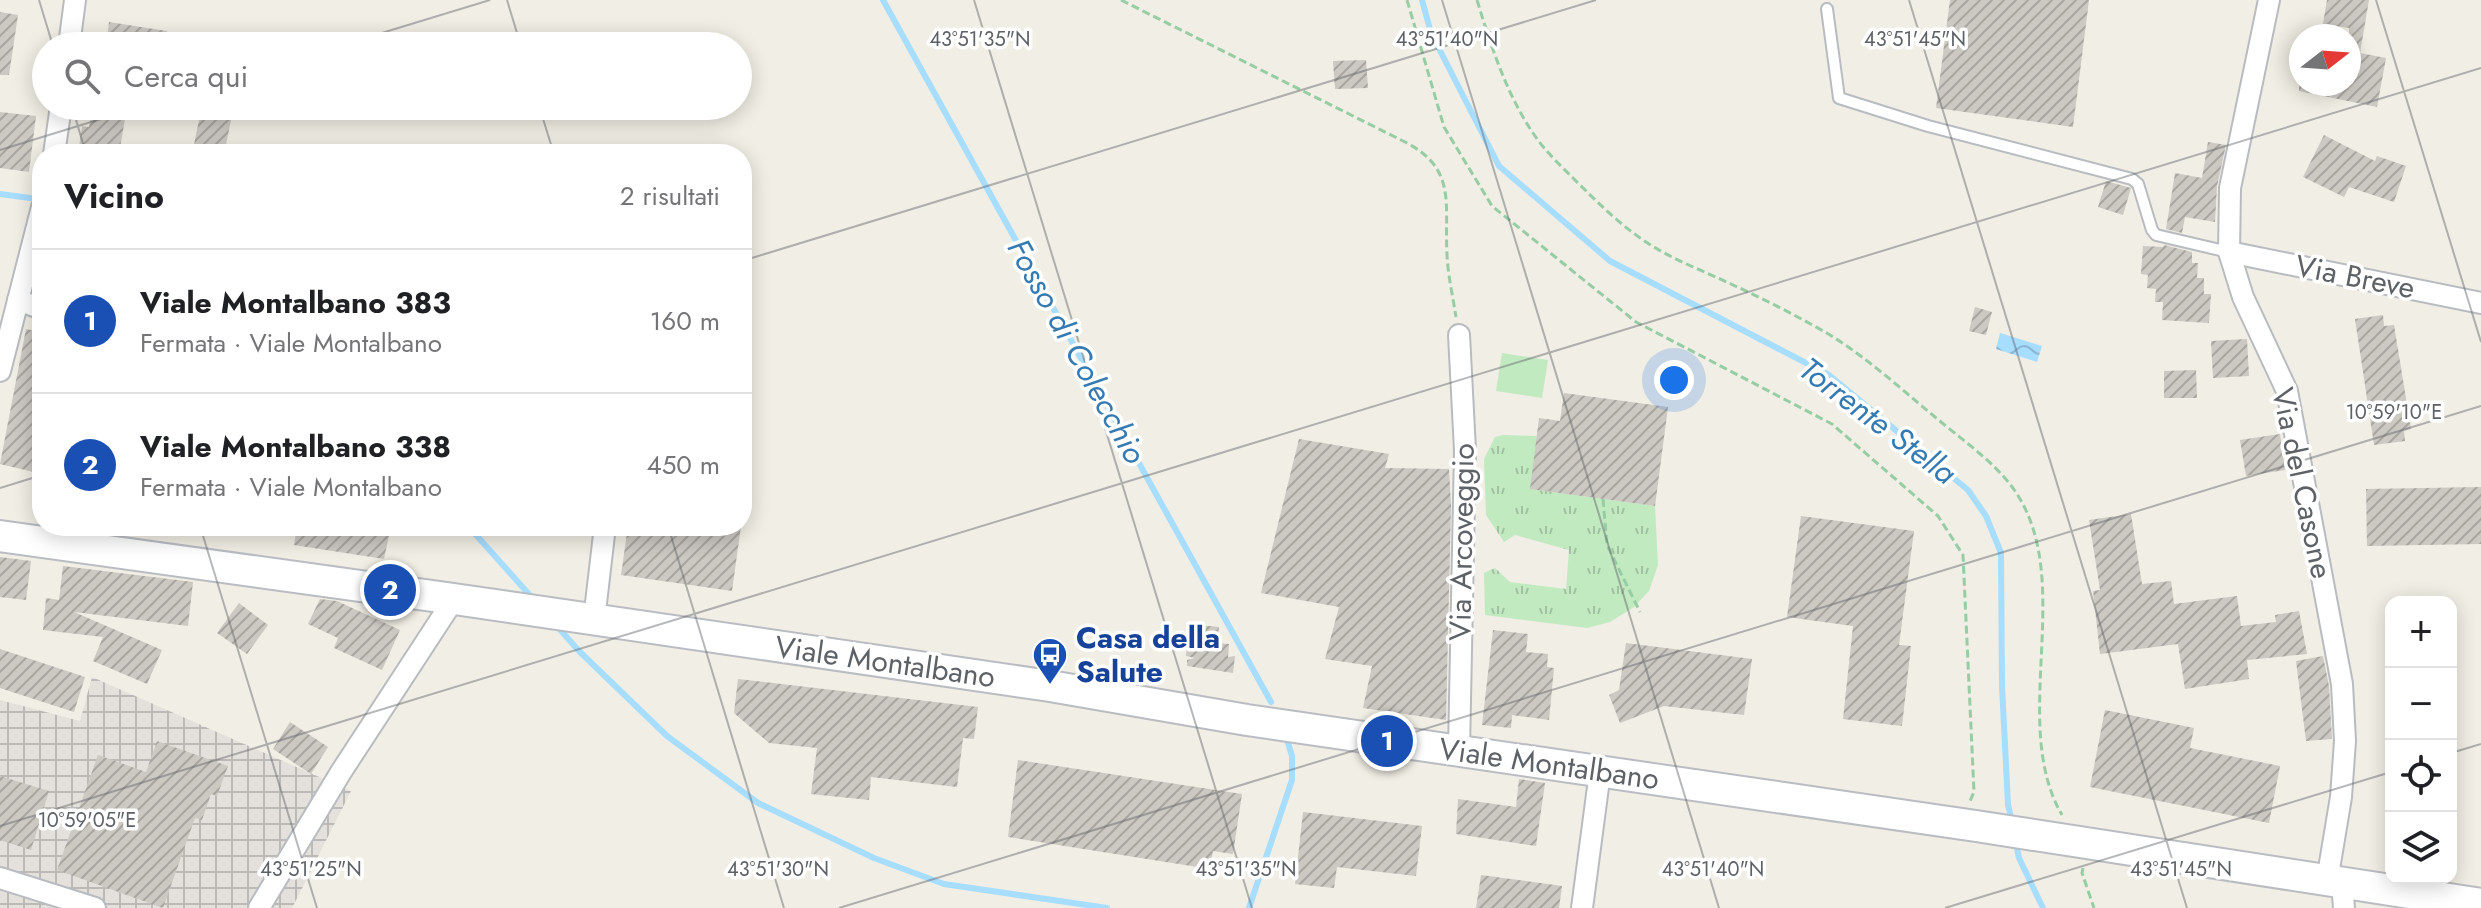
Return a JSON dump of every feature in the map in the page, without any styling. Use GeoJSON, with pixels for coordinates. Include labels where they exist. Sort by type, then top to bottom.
{"type":"FeatureCollection","features":[{"type":"Feature","properties":{"kind":"main road","name":"Viale Montalbano"},"geometry":{"type":"LineString","coordinates":[[0,536],[1050,686],[1247,720],[1600,772],[1973,814],[2072,840],[2338,891],[2481,904]]}},
{"type":"Feature","properties":{"kind":"street"},"geometry":{"type":"LineString","coordinates":[[71,32],[75,0]]}},
{"type":"Feature","properties":{"kind":"street","name":"Via del Casone"},"geometry":{"type":"LineString","coordinates":[[2269,0],[2230,188],[2229,252],[2243,297],[2287,391],[2342,684],[2345,749],[2338,891]]}},
{"type":"Feature","properties":{"kind":"street"},"geometry":{"type":"LineString","coordinates":[[55,144],[59,120]]}},
{"type":"Feature","properties":{"kind":"street"},"geometry":{"type":"LineString","coordinates":[[0,371],[32,246]]}},
{"type":"Feature","properties":{"kind":"street","name":"Via Breve"},"geometry":{"type":"LineString","coordinates":[[2229,252],[2481,303]]}},
{"type":"Feature","properties":{"kind":"street"},"geometry":{"type":"LineString","coordinates":[[18,300],[32,305]]}},
{"type":"Feature","properties":{"kind":"street","name":"Via Arcoveggio"},"geometry":{"type":"LineString","coordinates":[[1459,335],[1465,450],[1459,750]]}},
{"type":"Feature","properties":{"kind":"street"},"geometry":{"type":"LineString","coordinates":[[585,618],[603,536]]}},
{"type":"Feature","properties":{"kind":"street"},"geometry":{"type":"LineString","coordinates":[[259,908],[341,772],[454,599]]}},
{"type":"Feature","properties":{"kind":"street"},"geometry":{"type":"LineString","coordinates":[[1582,908],[1600,772]]}},
{"type":"Feature","properties":{"kind":"street"},"geometry":{"type":"LineString","coordinates":[[0,878],[71,904],[95,908]]}},
{"type":"Feature","properties":{"kind":"lane"},"geometry":{"type":"LineString","coordinates":[[1827,9],[1839,98],[1928,126],[2132,179],[2138,184],[2156,235],[2229,252]]}},
{"type":"Feature","properties":{"kind":"path"},"geometry":{"type":"LineString","coordinates":[[1121,0],[1412,145],[1430,157],[1439,171],[1447,203],[1446,254],[1459,335]]}},
{"type":"Feature","properties":{"kind":"path"},"geometry":{"type":"LineString","coordinates":[[1407,0],[1444,127],[1492,206],[1636,322],[1832,424],[1938,516],[1963,555],[1973,814]]}},
{"type":"Feature","properties":{"kind":"path"},"geometry":{"type":"LineString","coordinates":[[1477,0],[1501,71],[1518,109],[1535,137],[1601,205],[1647,242],[1675,259],[1735,285],[1829,334],[1974,449],[2015,491],[2031,522],[2040,554],[2042,750],[2048,788],[2072,840],[2094,908]]}},
{"type":"Feature","properties":{"kind":"path"},"geometry":{"type":"LineString","coordinates":[[1603,499],[1607,545],[1640,612]]}},
{"type":"Feature","properties":{"kind":"shaded area"},"geometry":{"type":"Polygon","coordinates":[[[92,677],[351,791],[292,908],[0,908],[0,700],[80,721],[92,677]]]}},
{"type":"Feature","properties":{"kind":"green space"},"geometry":{"type":"Polygon","coordinates":[[[1502,353],[1548,360],[1542,398],[1496,391],[1502,353]]]}},
{"type":"Feature","properties":{"kind":"green space"},"geometry":{"type":"Polygon","coordinates":[[[1537,436],[1531,489],[1655,506],[1658,565],[1649,591],[1634,607],[1610,622],[1587,628],[1485,615],[1484,573],[1495,568],[1510,582],[1566,589],[1569,550],[1515,535],[1504,542],[1486,515],[1484,459],[1495,437],[1537,436]]]}},
{"type":"Feature","properties":{"kind":"water"},"geometry":{"type":"Polygon","coordinates":[[[2000,333],[2042,346],[2037,362],[1996,349],[2000,333]]]}},
{"type":"Feature","properties":{"kind":"building"},"geometry":{"type":"Polygon","coordinates":[[[1950,0],[2089,0],[2073,127],[1936,108],[1950,0]]]}},
{"type":"Feature","properties":{"kind":"building"},"geometry":{"type":"Polygon","coordinates":[[[2327,0],[2369,0],[2361,47],[2361,24],[2323,24],[2327,0]]]}},
{"type":"Feature","properties":{"kind":"building"},"geometry":{"type":"Polygon","coordinates":[[[0,12],[18,15],[9,75],[0,75],[0,12]]]}},
{"type":"Feature","properties":{"kind":"building"},"geometry":{"type":"Polygon","coordinates":[[[109,22],[167,31],[167,32],[108,32],[109,22]]]}},
{"type":"Feature","properties":{"kind":"building"},"geometry":{"type":"Polygon","coordinates":[[[2361,53],[2386,58],[2377,107],[2323,96],[2361,96],[2361,53]]]}},
{"type":"Feature","properties":{"kind":"building"},"geometry":{"type":"Polygon","coordinates":[[[1366,60],[1368,88],[1335,89],[1333,61],[1366,60]]]}},
{"type":"Feature","properties":{"kind":"building"},"geometry":{"type":"Polygon","coordinates":[[[0,112],[32,116],[32,120],[36,120],[29,172],[0,168],[0,112]]]}},
{"type":"Feature","properties":{"kind":"building"},"geometry":{"type":"Polygon","coordinates":[[[90,120],[125,120],[121,144],[79,144],[82,126],[89,127],[90,120]]]}},
{"type":"Feature","properties":{"kind":"building"},"geometry":{"type":"Polygon","coordinates":[[[199,120],[231,120],[226,144],[194,144],[199,120]]]}},
{"type":"Feature","properties":{"kind":"building"},"geometry":{"type":"Polygon","coordinates":[[[2324,135],[2375,161],[2377,156],[2406,166],[2394,202],[2349,187],[2344,197],[2303,177],[2324,135]]]}},
{"type":"Feature","properties":{"kind":"building"},"geometry":{"type":"Polygon","coordinates":[[[2208,142],[2226,145],[2217,186],[2215,222],[2185,217],[2182,233],[2166,229],[2175,173],[2202,178],[2208,142]]]}},
{"type":"Feature","properties":{"kind":"building"},"geometry":{"type":"Polygon","coordinates":[[[2106,181],[2131,188],[2123,215],[2098,207],[2106,181]]]}},
{"type":"Feature","properties":{"kind":"building"},"geometry":{"type":"Polygon","coordinates":[[[2164,245],[2192,252],[2192,263],[2198,263],[2197,278],[2204,278],[2204,294],[2211,294],[2209,323],[2162,320],[2163,302],[2155,302],[2156,289],[2147,288],[2148,275],[2141,274],[2143,246],[2164,245]]]}},
{"type":"Feature","properties":{"kind":"building"},"geometry":{"type":"Polygon","coordinates":[[[1975,307],[1992,312],[1986,335],[1969,331],[1975,307]]]}},
{"type":"Feature","properties":{"kind":"building"},"geometry":{"type":"Polygon","coordinates":[[[2383,315],[2384,326],[2394,325],[2411,429],[2404,431],[2405,441],[2374,445],[2355,319],[2383,315]]]}},
{"type":"Feature","properties":{"kind":"building"},"geometry":{"type":"Polygon","coordinates":[[[26,329],[32,330],[32,472],[0,464],[26,329]]]}},
{"type":"Feature","properties":{"kind":"building"},"geometry":{"type":"Polygon","coordinates":[[[2247,339],[2249,376],[2213,378],[2211,341],[2247,339]]]}},
{"type":"Feature","properties":{"kind":"building"},"geometry":{"type":"Polygon","coordinates":[[[2196,370],[2197,398],[2164,398],[2164,371],[2196,370]]]}},
{"type":"Feature","properties":{"kind":"building"},"geometry":{"type":"Polygon","coordinates":[[[1564,393],[1668,407],[1655,506],[1530,489],[1539,418],[1560,421],[1564,393]]]}},
{"type":"Feature","properties":{"kind":"building"},"geometry":{"type":"Polygon","coordinates":[[[2280,434],[2285,470],[2246,476],[2240,440],[2280,434]]]}},
{"type":"Feature","properties":{"kind":"building"},"geometry":{"type":"Polygon","coordinates":[[[1299,439],[1389,454],[1385,468],[1449,469],[1451,506],[1446,720],[1363,708],[1372,666],[1325,659],[1339,607],[1261,593],[1299,439]]]}},
{"type":"Feature","properties":{"kind":"building"},"geometry":{"type":"Polygon","coordinates":[[[2481,487],[2481,544],[2367,546],[2366,489],[2481,487]]]}},
{"type":"Feature","properties":{"kind":"building"},"geometry":{"type":"Polygon","coordinates":[[[2131,514],[2142,584],[2171,581],[2174,604],[2237,596],[2241,626],[2276,622],[2275,615],[2299,611],[2307,654],[2247,660],[2249,679],[2185,689],[2178,644],[2100,654],[2093,591],[2100,590],[2089,520],[2131,514]]]}},
{"type":"Feature","properties":{"kind":"building"},"geometry":{"type":"Polygon","coordinates":[[[1801,516],[1914,531],[1899,645],[1911,646],[1902,726],[1843,719],[1853,626],[1787,617],[1801,516]]]}},
{"type":"Feature","properties":{"kind":"building"},"geometry":{"type":"Polygon","coordinates":[[[295,536],[389,536],[384,559],[294,545],[295,536]]]}},
{"type":"Feature","properties":{"kind":"building"},"geometry":{"type":"Polygon","coordinates":[[[627,536],[740,536],[732,591],[621,575],[627,536]]]}},
{"type":"Feature","properties":{"kind":"building"},"geometry":{"type":"Polygon","coordinates":[[[0,557],[31,561],[26,600],[0,597],[0,557]]]}},
{"type":"Feature","properties":{"kind":"building"},"geometry":{"type":"Polygon","coordinates":[[[63,566],[193,582],[188,626],[74,612],[162,650],[147,684],[93,661],[103,637],[43,630],[46,598],[59,600],[63,566]]]}},
{"type":"Feature","properties":{"kind":"building"},"geometry":{"type":"Polygon","coordinates":[[[320,599],[337,601],[400,630],[382,670],[334,648],[338,638],[308,624],[320,599]]]}},
{"type":"Feature","properties":{"kind":"building"},"geometry":{"type":"Polygon","coordinates":[[[239,603],[268,625],[247,654],[217,633],[239,603]]]}},
{"type":"Feature","properties":{"kind":"building"},"geometry":{"type":"Polygon","coordinates":[[[1189,624],[1219,627],[1217,643],[1229,644],[1228,657],[1235,656],[1233,673],[1187,666],[1187,660],[1195,658],[1186,656],[1189,624]]]}},
{"type":"Feature","properties":{"kind":"building"},"geometry":{"type":"Polygon","coordinates":[[[1493,630],[1528,634],[1526,652],[1548,654],[1547,667],[1554,668],[1549,720],[1512,715],[1511,728],[1482,725],[1493,630]]]}},
{"type":"Feature","properties":{"kind":"building"},"geometry":{"type":"Polygon","coordinates":[[[1626,643],[1752,659],[1744,715],[1664,706],[1620,723],[1609,695],[1619,690],[1626,643]]]}},
{"type":"Feature","properties":{"kind":"building"},"geometry":{"type":"Polygon","coordinates":[[[0,649],[85,677],[74,712],[0,688],[0,649]]]}},
{"type":"Feature","properties":{"kind":"building"},"geometry":{"type":"Polygon","coordinates":[[[2323,656],[2329,686],[2332,739],[2306,741],[2296,661],[2323,656]]]}},
{"type":"Feature","properties":{"kind":"building"},"geometry":{"type":"Polygon","coordinates":[[[738,679],[978,707],[974,739],[963,738],[957,787],[871,777],[869,800],[811,794],[817,748],[769,743],[734,713],[738,679]]]}},
{"type":"Feature","properties":{"kind":"building"},"geometry":{"type":"Polygon","coordinates":[[[2105,710],[2194,728],[2190,748],[2280,766],[2269,823],[2090,787],[2105,710]]]}},
{"type":"Feature","properties":{"kind":"building"},"geometry":{"type":"Polygon","coordinates":[[[290,722],[328,747],[311,774],[273,749],[290,722]]]}},
{"type":"Feature","properties":{"kind":"building"},"geometry":{"type":"Polygon","coordinates":[[[157,741],[228,766],[217,796],[211,794],[202,820],[195,818],[163,908],[57,870],[98,755],[146,772],[157,741]]]}},
{"type":"Feature","properties":{"kind":"building"},"geometry":{"type":"Polygon","coordinates":[[[1018,760],[1242,794],[1233,854],[1213,851],[1210,869],[1008,837],[1018,760]]]}},
{"type":"Feature","properties":{"kind":"building"},"geometry":{"type":"Polygon","coordinates":[[[0,776],[49,791],[31,850],[0,840],[0,776]]]}},
{"type":"Feature","properties":{"kind":"building"},"geometry":{"type":"Polygon","coordinates":[[[1519,779],[1545,783],[1536,846],[1456,834],[1458,799],[1516,807],[1519,779]]]}},
{"type":"Feature","properties":{"kind":"building"},"geometry":{"type":"Polygon","coordinates":[[[1303,812],[1422,826],[1416,876],[1337,867],[1334,888],[1295,884],[1303,812]]]}},
{"type":"Feature","properties":{"kind":"building"},"geometry":{"type":"Polygon","coordinates":[[[1481,875],[1562,886],[1559,908],[1476,908],[1481,875]]]}},
{"type":"Feature","properties":{"kind":"waterway","name":"Fosso di Colecchio"},"geometry":{"type":"LineString","coordinates":[[883,0],[1271,702]]}},
{"type":"Feature","properties":{"kind":"waterway","name":"Torrente Stella"},"geometry":{"type":"LineString","coordinates":[[1422,0],[1431,33],[1499,166],[1610,261],[1829,375],[1968,490],[1986,516],[2001,553],[2002,686],[2008,805],[2012,821]]}},
{"type":"Feature","properties":{"kind":"waterway"},"geometry":{"type":"LineString","coordinates":[[0,194],[30,198]]}},
{"type":"Feature","properties":{"kind":"waterway"},"geometry":{"type":"LineString","coordinates":[[477,536],[535,601]]}},
{"type":"Feature","properties":{"kind":"waterway"},"geometry":{"type":"LineString","coordinates":[[555,624],[667,736],[758,803],[874,858],[944,884],[1107,908]]}},
{"type":"Feature","properties":{"kind":"waterway","name":"Fosso di Colecchio"},"geometry":{"type":"LineString","coordinates":[[1249,908],[1292,780],[1292,756],[1288,743]]}},
{"type":"Feature","properties":{"kind":"waterway","name":"Torrente Stella"},"geometry":{"type":"LineString","coordinates":[[2015,840],[2019,858],[2043,908]]}},
{"type":"Feature","properties":{"kind":"place","name":"Viale Montalbano 338"},"geometry":{"type":"Point","coordinates":[390,590]}},
{"type":"Feature","properties":{"kind":"place","name":"Casa della Salute"},"geometry":{"type":"Point","coordinates":[1050,686]}},
{"type":"Feature","properties":{"kind":"place","name":"Viale Montalbano 383"},"geometry":{"type":"Point","coordinates":[1387,741]}}]}
